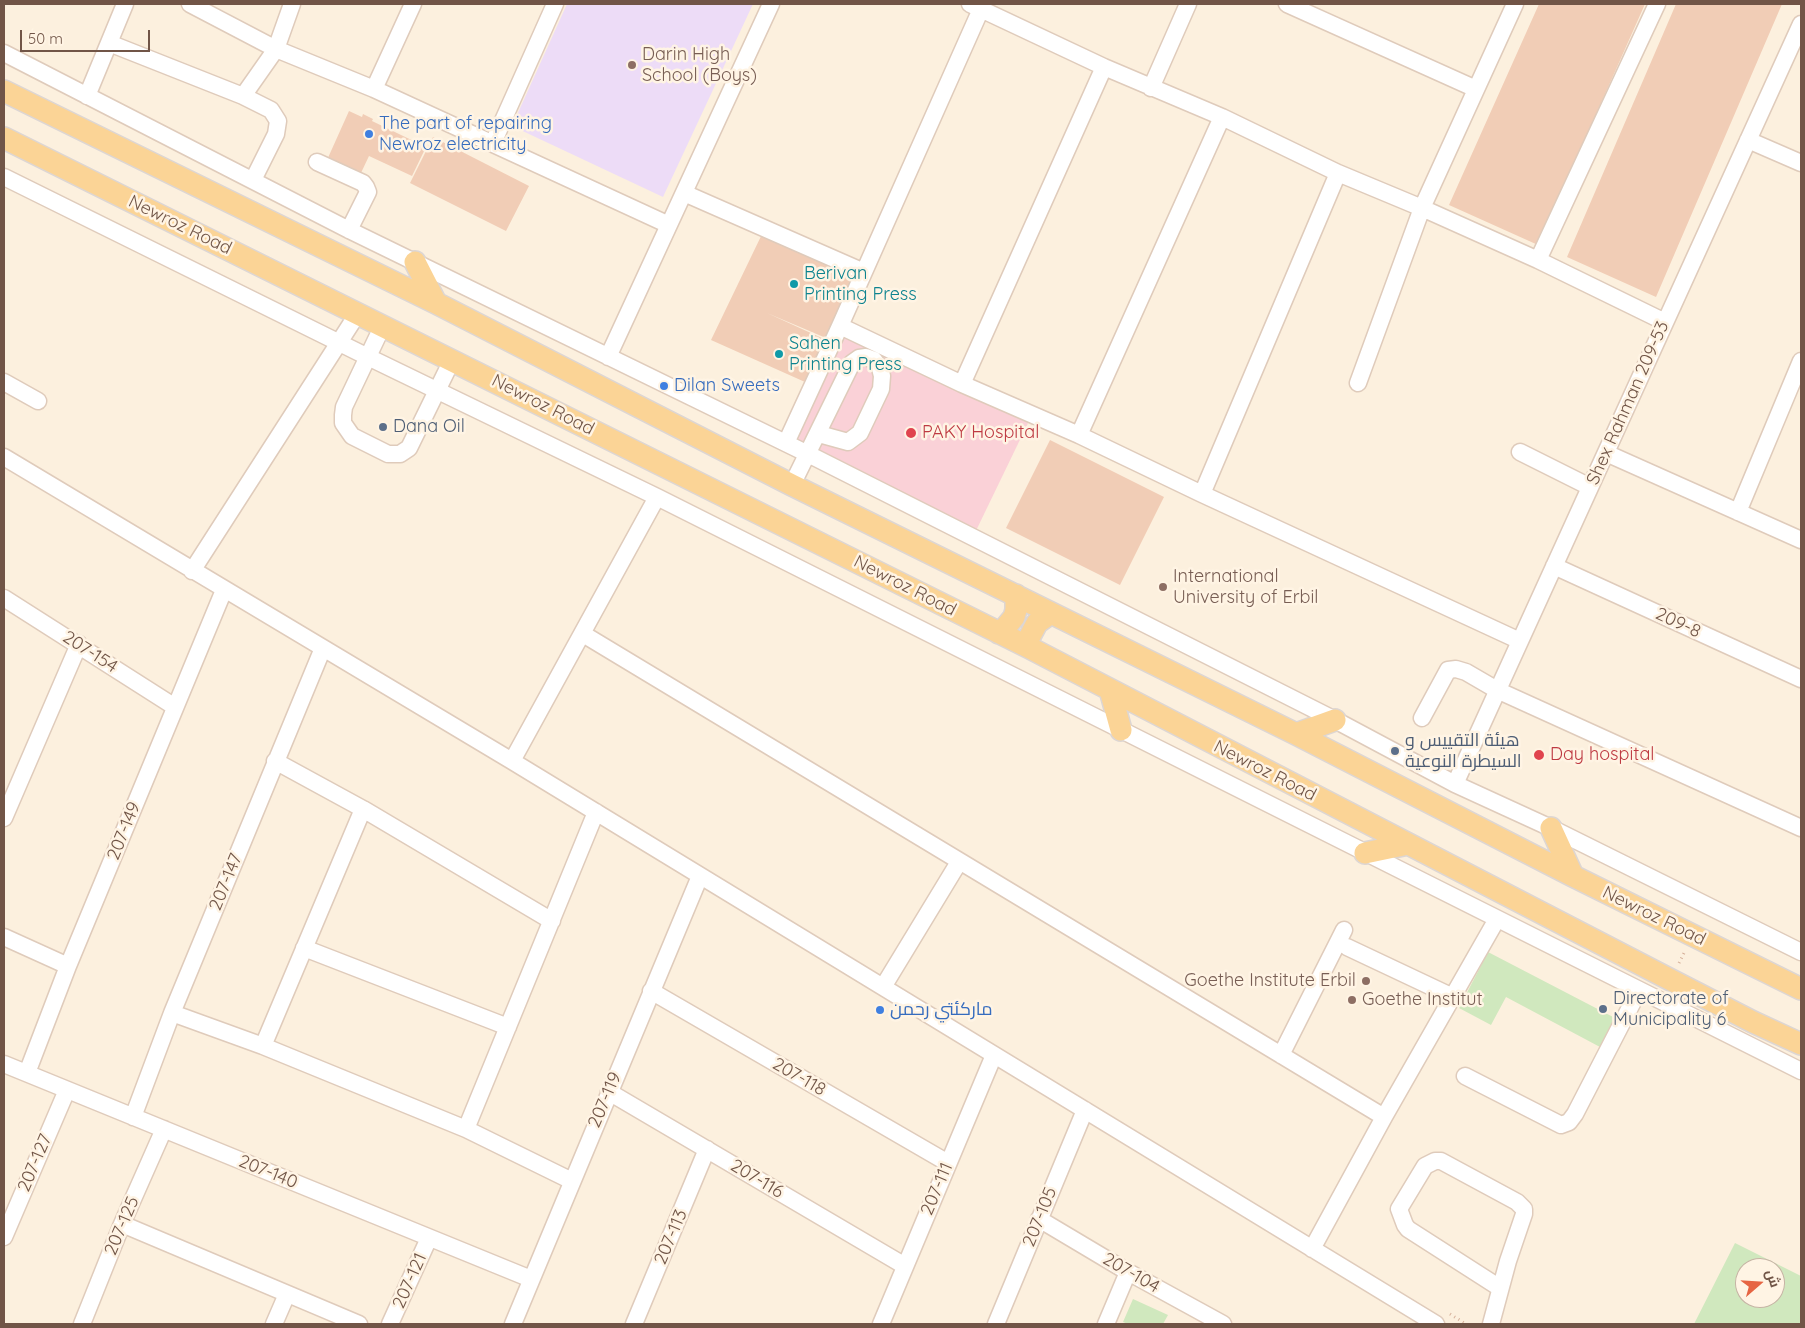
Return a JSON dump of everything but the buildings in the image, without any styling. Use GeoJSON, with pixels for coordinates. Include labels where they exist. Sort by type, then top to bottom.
{"type":"FeatureCollection","features":[{"type":"Feature","properties":{"kind":"main road","name":"Newroz Road"},"geometry":{"type":"LineString","coordinates":[[4,91],[436,303],[792,485],[1296,734],[1801,989]]}},
{"type":"Feature","properties":{"kind":"main road","name":"Newroz Road"},"geometry":{"type":"LineString","coordinates":[[4,138],[1028,646],[1753,1022],[1801,1044]]}},
{"type":"Feature","properties":{"kind":"main road"},"geometry":{"type":"LineString","coordinates":[[415,262],[436,303]]}},
{"type":"Feature","properties":{"kind":"main road"},"geometry":{"type":"LineString","coordinates":[[999,632],[1014,617],[1016,595]]}},
{"type":"Feature","properties":{"kind":"main road"},"geometry":{"type":"LineString","coordinates":[[1028,646],[1029,638],[1037,623],[1051,613]]}},
{"type":"Feature","properties":{"kind":"main road"},"geometry":{"type":"LineString","coordinates":[[1110,690],[1121,730]]}},
{"type":"Feature","properties":{"kind":"main road"},"geometry":{"type":"LineString","coordinates":[[1296,734],[1335,720]]}},
{"type":"Feature","properties":{"kind":"main road"},"geometry":{"type":"LineString","coordinates":[[1551,828],[1574,876]]}},
{"type":"Feature","properties":{"kind":"main road"},"geometry":{"type":"LineString","coordinates":[[1365,853],[1408,844]]}},
{"type":"Feature","properties":{"kind":"street"},"geometry":{"type":"LineString","coordinates":[[87,96],[125,4]]}},
{"type":"Feature","properties":{"kind":"street"},"geometry":{"type":"LineString","coordinates":[[190,4],[276,49],[374,89],[669,225]]}},
{"type":"Feature","properties":{"kind":"street"},"geometry":{"type":"LineString","coordinates":[[243,96],[276,49],[292,4]]}},
{"type":"Feature","properties":{"kind":"street"},"geometry":{"type":"LineString","coordinates":[[374,89],[413,4]]}},
{"type":"Feature","properties":{"kind":"street"},"geometry":{"type":"LineString","coordinates":[[493,143],[556,4]]}},
{"type":"Feature","properties":{"kind":"street"},"geometry":{"type":"LineString","coordinates":[[608,357],[771,4]]}},
{"type":"Feature","properties":{"kind":"street"},"geometry":{"type":"LineString","coordinates":[[1151,88],[1188,4]]}},
{"type":"Feature","properties":{"kind":"street"},"geometry":{"type":"LineString","coordinates":[[1287,4],[1476,89]]}},
{"type":"Feature","properties":{"kind":"street"},"geometry":{"type":"LineString","coordinates":[[1358,383],[1422,208],[1515,4]]}},
{"type":"Feature","properties":{"kind":"street"},"geometry":{"type":"LineString","coordinates":[[1538,260],[1657,4]]}},
{"type":"Feature","properties":{"kind":"street"},"geometry":{"type":"LineString","coordinates":[[786,444],[864,272],[976,6],[1104,67],[1222,117],[1338,173],[1538,260],[1665,322]]}},
{"type":"Feature","properties":{"kind":"street","name":"Shex Rahman 209-53"},"geometry":{"type":"LineString","coordinates":[[1455,784],[1801,24]]}},
{"type":"Feature","properties":{"kind":"street"},"geometry":{"type":"LineString","coordinates":[[109,44],[243,96],[271,110],[278,121],[276,134],[253,180]]}},
{"type":"Feature","properties":{"kind":"street"},"geometry":{"type":"LineString","coordinates":[[4,54],[349,230],[808,454],[1335,720],[1455,784],[1551,828],[1801,952]]}},
{"type":"Feature","properties":{"kind":"street"},"geometry":{"type":"LineString","coordinates":[[962,384],[1104,67]]}},
{"type":"Feature","properties":{"kind":"street"},"geometry":{"type":"LineString","coordinates":[[1079,435],[1222,117]]}},
{"type":"Feature","properties":{"kind":"street"},"geometry":{"type":"LineString","coordinates":[[1748,140],[1801,163]]}},
{"type":"Feature","properties":{"kind":"street"},"geometry":{"type":"LineString","coordinates":[[317,162],[362,183],[366,187],[368,192],[349,230]]}},
{"type":"Feature","properties":{"kind":"street"},"geometry":{"type":"LineString","coordinates":[[1202,494],[1338,173]]}},
{"type":"Feature","properties":{"kind":"street"},"geometry":{"type":"LineString","coordinates":[[4,177],[657,497],[1801,1071]]}},
{"type":"Feature","properties":{"kind":"street"},"geometry":{"type":"LineString","coordinates":[[684,193],[864,272]]}},
{"type":"Feature","properties":{"kind":"street"},"geometry":{"type":"LineString","coordinates":[[192,570],[358,313]]}},
{"type":"Feature","properties":{"kind":"street"},"geometry":{"type":"LineString","coordinates":[[384,325],[344,407],[343,422],[352,436],[388,454],[400,454],[409,448],[452,360]]}},
{"type":"Feature","properties":{"kind":"street"},"geometry":{"type":"LineString","coordinates":[[840,326],[962,384],[1079,435],[1520,641]]}},
{"type":"Feature","properties":{"kind":"street"},"geometry":{"type":"LineString","coordinates":[[792,485],[819,434],[852,363],[859,358],[866,357],[874,360],[880,368],[882,376],[881,389],[860,433],[848,442],[819,434]]}},
{"type":"Feature","properties":{"kind":"street"},"geometry":{"type":"LineString","coordinates":[[1738,512],[1801,361]]}},
{"type":"Feature","properties":{"kind":"street"},"geometry":{"type":"LineString","coordinates":[[4,382],[38,401]]}},
{"type":"Feature","properties":{"kind":"street"},"geometry":{"type":"LineString","coordinates":[[1520,452],[1590,487]]}},
{"type":"Feature","properties":{"kind":"street"},"geometry":{"type":"LineString","coordinates":[[1606,453],[1801,540]]}},
{"type":"Feature","properties":{"kind":"street"},"geometry":{"type":"LineString","coordinates":[[4,457],[512,761],[1436,1324]]}},
{"type":"Feature","properties":{"kind":"street"},"geometry":{"type":"LineString","coordinates":[[512,761],[657,497]]}},
{"type":"Feature","properties":{"kind":"street","name":"209-8"},"geometry":{"type":"LineString","coordinates":[[1554,566],[1801,679]]}},
{"type":"Feature","properties":{"kind":"street","name":"207-149"},"geometry":{"type":"LineString","coordinates":[[27,1073],[68,966],[224,590]]}},
{"type":"Feature","properties":{"kind":"street","name":"207-154"},"geometry":{"type":"LineString","coordinates":[[4,598],[175,707]]}},
{"type":"Feature","properties":{"kind":"street"},"geometry":{"type":"LineString","coordinates":[[583,634],[1384,1117]]}},
{"type":"Feature","properties":{"kind":"street"},"geometry":{"type":"LineString","coordinates":[[4,818],[78,644]]}},
{"type":"Feature","properties":{"kind":"street","name":"207-147"},"geometry":{"type":"LineString","coordinates":[[133,1117],[172,1013],[323,648]]}},
{"type":"Feature","properties":{"kind":"street"},"geometry":{"type":"LineString","coordinates":[[1422,718],[1448,670],[1456,669],[1801,828]]}},
{"type":"Feature","properties":{"kind":"street"},"geometry":{"type":"LineString","coordinates":[[275,761],[363,809],[552,921]]}},
{"type":"Feature","properties":{"kind":"street"},"geometry":{"type":"LineString","coordinates":[[263,1046],[363,809]]}},
{"type":"Feature","properties":{"kind":"street"},"geometry":{"type":"LineString","coordinates":[[466,1129],[596,812]]}},
{"type":"Feature","properties":{"kind":"street"},"geometry":{"type":"LineString","coordinates":[[883,987],[959,862]]}},
{"type":"Feature","properties":{"kind":"street","name":"207-119"},"geometry":{"type":"LineString","coordinates":[[513,1324],[700,876]]}},
{"type":"Feature","properties":{"kind":"street"},"geometry":{"type":"LineString","coordinates":[[1312,1249],[1384,1117],[1498,919]]}},
{"type":"Feature","properties":{"kind":"street"},"geometry":{"type":"LineString","coordinates":[[1281,1055],[1344,930]]}},
{"type":"Feature","properties":{"kind":"street"},"geometry":{"type":"LineString","coordinates":[[4,937],[68,966]]}},
{"type":"Feature","properties":{"kind":"street"},"geometry":{"type":"LineString","coordinates":[[1347,947],[1452,997]]}},
{"type":"Feature","properties":{"kind":"street"},"geometry":{"type":"LineString","coordinates":[[304,948],[508,1027]]}},
{"type":"Feature","properties":{"kind":"street"},"geometry":{"type":"LineString","coordinates":[[1465,1076],[1561,1126],[1569,1122],[1575,1114],[1639,990]]}},
{"type":"Feature","properties":{"kind":"street","name":"207-118"},"geometry":{"type":"LineString","coordinates":[[651,991],[948,1163]]}},
{"type":"Feature","properties":{"kind":"street"},"geometry":{"type":"LineString","coordinates":[[172,1013],[263,1046],[466,1129],[572,1181]]}},
{"type":"Feature","properties":{"kind":"street","name":"207-111"},"geometry":{"type":"LineString","coordinates":[[881,1324],[994,1055]]}},
{"type":"Feature","properties":{"kind":"street","name":"207-140"},"geometry":{"type":"LineString","coordinates":[[4,1064],[531,1279]]}},
{"type":"Feature","properties":{"kind":"street","name":"207-127"},"geometry":{"type":"LineString","coordinates":[[4,1237],[67,1090]]}},
{"type":"Feature","properties":{"kind":"street","name":"207-116"},"geometry":{"type":"LineString","coordinates":[[609,1092],[905,1266]]}},
{"type":"Feature","properties":{"kind":"street","name":"207-105"},"geometry":{"type":"LineString","coordinates":[[996,1324],[1085,1110]]}},
{"type":"Feature","properties":{"kind":"street","name":"207-125"},"geometry":{"type":"LineString","coordinates":[[82,1324],[122,1224],[164,1129]]}},
{"type":"Feature","properties":{"kind":"street","name":"207-113"},"geometry":{"type":"LineString","coordinates":[[634,1324],[707,1149]]}},
{"type":"Feature","properties":{"kind":"street"},"geometry":{"type":"LineString","coordinates":[[1491,1324],[1524,1209],[1517,1202],[1441,1161],[1435,1161],[1425,1166],[1399,1209],[1405,1225],[1500,1288]]}},
{"type":"Feature","properties":{"kind":"street","name":"207-104"},"geometry":{"type":"LineString","coordinates":[[1040,1220],[1128,1272],[1223,1324]]}},
{"type":"Feature","properties":{"kind":"street"},"geometry":{"type":"LineString","coordinates":[[122,1224],[359,1324]]}},
{"type":"Feature","properties":{"kind":"street","name":"207-121"},"geometry":{"type":"LineString","coordinates":[[390,1324],[429,1238]]}},
{"type":"Feature","properties":{"kind":"street"},"geometry":{"type":"LineString","coordinates":[[1106,1324],[1128,1272]]}},
{"type":"Feature","properties":{"kind":"street"},"geometry":{"type":"LineString","coordinates":[[274,1324],[287,1294]]}},
{"type":"Feature","properties":{"kind":"shaded area","name":"Darin High School (Boys)"},"geometry":{"type":"Polygon","coordinates":[[[567,4],[753,4],[663,197],[512,126],[567,4]]]}},
{"type":"Feature","properties":{"kind":"shaded area","name":"PAKY Hospital"},"geometry":{"type":"Polygon","coordinates":[[[844,334],[1030,419],[972,539],[791,448],[844,334]]]}},
{"type":"Feature","properties":{"kind":"green space"},"geometry":{"type":"Polygon","coordinates":[[[1488,952],[1615,1018],[1600,1047],[1506,997],[1491,1025],[1459,1008],[1488,952]]]}},
{"type":"Feature","properties":{"kind":"green space"},"geometry":{"type":"Polygon","coordinates":[[[1735,1243],[1765,1258],[1735,1258],[1735,1308],[1785,1308],[1785,1268],[1801,1276],[1801,1324],[1694,1324],[1735,1243]]]}},
{"type":"Feature","properties":{"kind":"green space"},"geometry":{"type":"Polygon","coordinates":[[[1133,1299],[1168,1315],[1163,1324],[1128,1324],[1123,1322],[1133,1299]]]}},
{"type":"Feature","properties":{"kind":"place","name":"Darin High School (Boys)"},"geometry":{"type":"Point","coordinates":[632,65]}},
{"type":"Feature","properties":{"kind":"place","name":"The part of repairing Newroz electricity"},"geometry":{"type":"Point","coordinates":[369,134]}},
{"type":"Feature","properties":{"kind":"place","name":"Berivan Printing Press"},"geometry":{"type":"Point","coordinates":[794,284]}},
{"type":"Feature","properties":{"kind":"place","name":"Sahen Printing Press"},"geometry":{"type":"Point","coordinates":[779,354]}},
{"type":"Feature","properties":{"kind":"place","name":"Dilan Sweets"},"geometry":{"type":"Point","coordinates":[664,386]}},
{"type":"Feature","properties":{"kind":"place","name":"Dana Oil"},"geometry":{"type":"Point","coordinates":[383,427]}},
{"type":"Feature","properties":{"kind":"place","name":"PAKY Hospital"},"geometry":{"type":"Point","coordinates":[911,433]}},
{"type":"Feature","properties":{"kind":"place","name":"International University of Erbil"},"geometry":{"type":"Point","coordinates":[1163,587]}},
{"type":"Feature","properties":{"kind":"place","name":"هيئة التقييس و السيطرة النوعية"},"geometry":{"type":"Point","coordinates":[1395,751]}},
{"type":"Feature","properties":{"kind":"place","name":"Day hospital"},"geometry":{"type":"Point","coordinates":[1539,755]}},
{"type":"Feature","properties":{"kind":"place","name":"Goethe Institute Erbil"},"geometry":{"type":"Point","coordinates":[1366,981]}},
{"type":"Feature","properties":{"kind":"place","name":"Goethe Institut"},"geometry":{"type":"Point","coordinates":[1352,1000]}},
{"type":"Feature","properties":{"kind":"place","name":"Directorate of Municipality 6"},"geometry":{"type":"Point","coordinates":[1603,1009]}},
{"type":"Feature","properties":{"kind":"place","name":"ماركئتي رحمن"},"geometry":{"type":"Point","coordinates":[880,1010]}}]}
